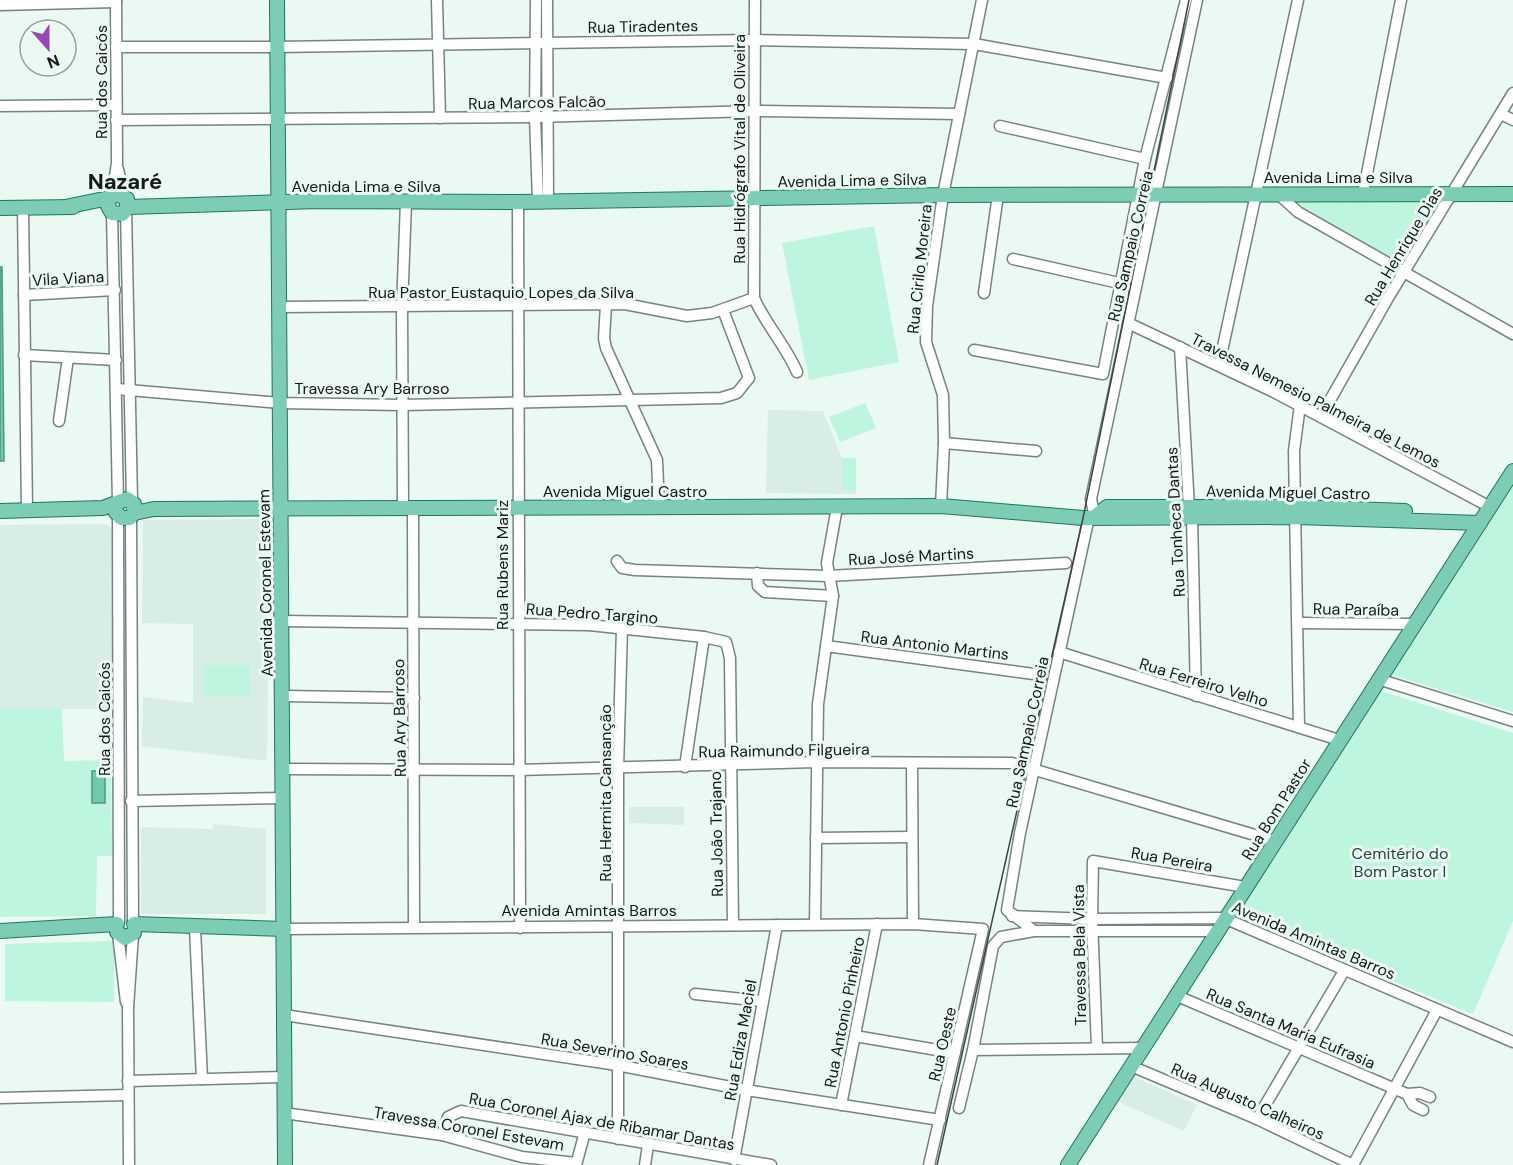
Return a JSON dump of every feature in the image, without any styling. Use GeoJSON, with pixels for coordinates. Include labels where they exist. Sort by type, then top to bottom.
{"type":"FeatureCollection","features":[{"type":"Feature","properties":{"kind":"main road","name":"Avenida Coronel Estevam"},"geometry":{"type":"LineString","coordinates":[[277,0],[285,1165]]}},
{"type":"Feature","properties":{"kind":"main road","name":"Avenida Lima e Silva"},"geometry":{"type":"LineString","coordinates":[[0,208],[118,203],[191,206],[943,195],[1137,196],[1277,193],[1511,195]]}},
{"type":"Feature","properties":{"kind":"main road","name":"Rua Bom Pastor"},"geometry":{"type":"LineString","coordinates":[[1068,1165],[1224,918],[1513,471]]}},
{"type":"Feature","properties":{"kind":"main road","name":"Avenida Miguel Castro"},"geometry":{"type":"LineString","coordinates":[[0,511],[941,506],[1092,518]]}},
{"type":"Feature","properties":{"kind":"main road","name":"Avenida Miguel Castro"},"geometry":{"type":"LineString","coordinates":[[1112,511],[1297,512],[1444,517],[1485,515]]}},
{"type":"Feature","properties":{"kind":"main road"},"geometry":{"type":"LineString","coordinates":[[1092,518],[1112,511]]}},
{"type":"Feature","properties":{"kind":"main road","name":"Avenida Amintas Barros"},"geometry":{"type":"LineString","coordinates":[[0,931],[26,930],[40,933],[176,925],[195,928],[284,929]]}},
{"type":"Feature","properties":{"kind":"street"},"geometry":{"type":"LineString","coordinates":[[437,0],[440,118]]}},
{"type":"Feature","properties":{"kind":"street"},"geometry":{"type":"LineString","coordinates":[[536,0],[535,117],[543,201]]}},
{"type":"Feature","properties":{"kind":"street"},"geometry":{"type":"LineString","coordinates":[[543,201],[548,117],[547,0]]}},
{"type":"Feature","properties":{"kind":"street","name":"Rua Hidrógrafo Vital de Oliveira"},"geometry":{"type":"LineString","coordinates":[[754,0],[756,111],[754,298]]}},
{"type":"Feature","properties":{"kind":"street","name":"Rua Cirilo Moreira"},"geometry":{"type":"LineString","coordinates":[[941,506],[944,443],[941,384],[928,355],[927,306],[943,195],[982,0]]}},
{"type":"Feature","properties":{"kind":"street","name":"Rua Sampaio Correia"},"geometry":{"type":"LineString","coordinates":[[974,350],[1103,374],[1144,159],[1186,0]]}},
{"type":"Feature","properties":{"kind":"street","name":"Rua Sampaio Correia"},"geometry":{"type":"LineString","coordinates":[[1012,916],[1007,910],[1020,833],[1059,652],[1092,518],[1091,499],[1197,0]]}},
{"type":"Feature","properties":{"kind":"street"},"geometry":{"type":"LineString","coordinates":[[1220,365],[1298,0]]}},
{"type":"Feature","properties":{"kind":"street"},"geometry":{"type":"LineString","coordinates":[[1363,194],[1401,0]]}},
{"type":"Feature","properties":{"kind":"street"},"geometry":{"type":"LineString","coordinates":[[0,5],[116,1]]}},
{"type":"Feature","properties":{"kind":"street","name":"Rua dos Caicós"},"geometry":{"type":"LineString","coordinates":[[116,1],[121,343],[116,360],[131,660],[131,801],[125,928]]}},
{"type":"Feature","properties":{"kind":"street","name":"Rua Tiradentes"},"geometry":{"type":"LineString","coordinates":[[116,47],[754,40],[974,44],[1167,78]]}},
{"type":"Feature","properties":{"kind":"street","name":"Rua Henrique Dias"},"geometry":{"type":"LineString","coordinates":[[1321,416],[1513,93]]}},
{"type":"Feature","properties":{"kind":"street"},"geometry":{"type":"LineString","coordinates":[[0,106],[116,105]]}},
{"type":"Feature","properties":{"kind":"street","name":"Rua Marcos Falcão"},"geometry":{"type":"LineString","coordinates":[[116,120],[548,117],[756,111],[959,114]]}},
{"type":"Feature","properties":{"kind":"street"},"geometry":{"type":"LineString","coordinates":[[1501,114],[1513,120]]}},
{"type":"Feature","properties":{"kind":"street"},"geometry":{"type":"LineString","coordinates":[[1000,126],[1144,159]]}},
{"type":"Feature","properties":{"kind":"street"},"geometry":{"type":"LineString","coordinates":[[1277,193],[1298,212],[1513,334]]}},
{"type":"Feature","properties":{"kind":"street"},"geometry":{"type":"LineString","coordinates":[[984,293],[998,195]]}},
{"type":"Feature","properties":{"kind":"street","name":"Rua Ary Barroso"},"geometry":{"type":"LineString","coordinates":[[406,202],[402,308],[402,405],[413,625],[416,768],[414,927]]}},
{"type":"Feature","properties":{"kind":"street","name":"Rua Rubens Mariz"},"geometry":{"type":"LineString","coordinates":[[518,202],[517,623],[520,928]]}},
{"type":"Feature","properties":{"kind":"street","name":"Rua dos Caicós"},"geometry":{"type":"LineString","coordinates":[[118,203],[115,291],[129,390],[119,661],[128,1008],[129,1165]]}},
{"type":"Feature","properties":{"kind":"street"},"geometry":{"type":"LineString","coordinates":[[23,208],[27,510]]}},
{"type":"Feature","properties":{"kind":"street"},"geometry":{"type":"LineString","coordinates":[[1013,259],[1119,283]]}},
{"type":"Feature","properties":{"kind":"street","name":"Vila Viana"},"geometry":{"type":"LineString","coordinates":[[24,295],[115,291]]}},
{"type":"Feature","properties":{"kind":"street"},"geometry":{"type":"LineString","coordinates":[[754,298],[760,312],[789,354],[797,372]]}},
{"type":"Feature","properties":{"kind":"street","name":"Rua Pastor Eustaquio Lopes da Silva"},"geometry":{"type":"LineString","coordinates":[[280,308],[606,305],[641,306],[687,316],[723,310],[754,298]]}},
{"type":"Feature","properties":{"kind":"street"},"geometry":{"type":"LineString","coordinates":[[606,305],[604,338],[606,348],[657,460],[659,507]]}},
{"type":"Feature","properties":{"kind":"street","name":"Travessa Ary Barroso"},"geometry":{"type":"LineString","coordinates":[[117,389],[280,403],[402,405],[721,398],[737,393],[749,378],[723,310]]}},
{"type":"Feature","properties":{"kind":"street","name":"Travessa Nemesio Palmeira de Lemos"},"geometry":{"type":"LineString","coordinates":[[1128,323],[1220,365],[1321,416],[1485,515]]}},
{"type":"Feature","properties":{"kind":"street","name":"Rua Tonheca Dantas"},"geometry":{"type":"LineString","coordinates":[[1180,347],[1190,513],[1196,696]]}},
{"type":"Feature","properties":{"kind":"street"},"geometry":{"type":"LineString","coordinates":[[24,355],[116,360]]}},
{"type":"Feature","properties":{"kind":"street"},"geometry":{"type":"LineString","coordinates":[[59,421],[68,358]]}},
{"type":"Feature","properties":{"kind":"street"},"geometry":{"type":"LineString","coordinates":[[1299,727],[1297,512],[1294,452],[1300,405]]}},
{"type":"Feature","properties":{"kind":"street"},"geometry":{"type":"LineString","coordinates":[[944,443],[1036,452]]}},
{"type":"Feature","properties":{"kind":"street"},"geometry":{"type":"LineString","coordinates":[[1091,499],[1096,505],[1112,511]]}},
{"type":"Feature","properties":{"kind":"street"},"geometry":{"type":"LineString","coordinates":[[815,924],[818,704],[833,596],[827,563],[837,507]]}},
{"type":"Feature","properties":{"kind":"street","name":"Rua José Martins"},"geometry":{"type":"LineString","coordinates":[[617,561],[619,566],[627,570],[828,576],[1066,563]]}},
{"type":"Feature","properties":{"kind":"street"},"geometry":{"type":"LineString","coordinates":[[757,573],[758,586],[765,592],[833,596]]}},
{"type":"Feature","properties":{"kind":"street","name":"Rua Pedro Targino"},"geometry":{"type":"LineString","coordinates":[[282,621],[413,625],[517,623],[622,628],[720,640]]}},
{"type":"Feature","properties":{"kind":"street","name":"Rua Paraíba"},"geometry":{"type":"LineString","coordinates":[[1299,623],[1413,624]]}},
{"type":"Feature","properties":{"kind":"street","name":"Rua Hermita Cansanção"},"geometry":{"type":"LineString","coordinates":[[618,1138],[618,769],[622,628]]}},
{"type":"Feature","properties":{"kind":"street"},"geometry":{"type":"LineString","coordinates":[[685,767],[704,637]]}},
{"type":"Feature","properties":{"kind":"street","name":"Rua João Trajano"},"geometry":{"type":"LineString","coordinates":[[720,640],[726,642],[730,651],[733,925]]}},
{"type":"Feature","properties":{"kind":"street","name":"Rua Antonio Martins"},"geometry":{"type":"LineString","coordinates":[[826,646],[1041,675]]}},
{"type":"Feature","properties":{"kind":"street","name":"Rua Ferreiro Velho"},"geometry":{"type":"LineString","coordinates":[[1059,652],[1339,740]]}},
{"type":"Feature","properties":{"kind":"street"},"geometry":{"type":"LineString","coordinates":[[119,661],[131,660]]}},
{"type":"Feature","properties":{"kind":"street"},"geometry":{"type":"LineString","coordinates":[[1378,679],[1513,721]]}},
{"type":"Feature","properties":{"kind":"street"},"geometry":{"type":"LineString","coordinates":[[283,696],[414,698]]}},
{"type":"Feature","properties":{"kind":"street","name":"Rua Raimundo Filgueira"},"geometry":{"type":"LineString","coordinates":[[283,769],[518,770],[816,762],[1012,763],[1275,841]]}},
{"type":"Feature","properties":{"kind":"street"},"geometry":{"type":"LineString","coordinates":[[912,763],[913,924]]}},
{"type":"Feature","properties":{"kind":"street"},"geometry":{"type":"LineString","coordinates":[[131,801],[283,798]]}},
{"type":"Feature","properties":{"kind":"street"},"geometry":{"type":"LineString","coordinates":[[816,838],[912,837]]}},
{"type":"Feature","properties":{"kind":"street","name":"Rua Pereira"},"geometry":{"type":"LineString","coordinates":[[1093,861],[1245,887]]}},
{"type":"Feature","properties":{"kind":"street","name":"Travessa Bela Vista"},"geometry":{"type":"LineString","coordinates":[[1093,861],[1092,919],[1096,1048]]}},
{"type":"Feature","properties":{"kind":"street"},"geometry":{"type":"LineString","coordinates":[[1012,916],[1034,931]]}},
{"type":"Feature","properties":{"kind":"street","name":"Avenida Amintas Barros"},"geometry":{"type":"LineString","coordinates":[[1012,916],[1092,919],[1224,918],[1513,1042]]}},
{"type":"Feature","properties":{"kind":"street","name":"Avenida Amintas Barros"},"geometry":{"type":"LineString","coordinates":[[284,929],[815,924],[913,924],[983,929]]}},
{"type":"Feature","properties":{"kind":"street","name":"Rua Antonio Pinheiro"},"geometry":{"type":"LineString","coordinates":[[841,1106],[877,924]]}},
{"type":"Feature","properties":{"kind":"street","name":"Rua Ediza Maciel"},"geometry":{"type":"LineString","coordinates":[[734,1160],[777,925]]}},
{"type":"Feature","properties":{"kind":"street"},"geometry":{"type":"LineString","coordinates":[[195,928],[202,1079]]}},
{"type":"Feature","properties":{"kind":"street","name":"Rua Oeste"},"geometry":{"type":"LineString","coordinates":[[929,1165],[983,929]]}},
{"type":"Feature","properties":{"kind":"street","name":"Avenida Amintas Barros"},"geometry":{"type":"LineString","coordinates":[[973,1050],[993,946],[1001,937],[1034,931],[1216,931]]}},
{"type":"Feature","properties":{"kind":"street"},"geometry":{"type":"LineString","coordinates":[[1257,1119],[1344,971]]}},
{"type":"Feature","properties":{"kind":"street"},"geometry":{"type":"LineString","coordinates":[[695,994],[762,1001]]}},
{"type":"Feature","properties":{"kind":"street","name":"Rua Santa Maria Eufrasia"},"geometry":{"type":"LineString","coordinates":[[1176,995],[1407,1094]]}},
{"type":"Feature","properties":{"kind":"street"},"geometry":{"type":"LineString","coordinates":[[1353,1165],[1437,1010]]}},
{"type":"Feature","properties":{"kind":"street","name":"Rua Severino Soares"},"geometry":{"type":"LineString","coordinates":[[284,1016],[617,1065],[747,1090],[940,1120]]}},
{"type":"Feature","properties":{"kind":"street"},"geometry":{"type":"LineString","coordinates":[[855,1036],[955,1053]]}},
{"type":"Feature","properties":{"kind":"street"},"geometry":{"type":"LineString","coordinates":[[959,1108],[973,1050],[1143,1048]]}},
{"type":"Feature","properties":{"kind":"street","name":"Rua Augusto Calheiros"},"geometry":{"type":"LineString","coordinates":[[1131,1066],[1257,1119],[1353,1165]]}},
{"type":"Feature","properties":{"kind":"street"},"geometry":{"type":"LineString","coordinates":[[128,1081],[284,1077]]}},
{"type":"Feature","properties":{"kind":"street"},"geometry":{"type":"LineString","coordinates":[[1423,1110],[1413,1105],[1407,1094],[1420,1093],[1430,1097]]}},
{"type":"Feature","properties":{"kind":"street"},"geometry":{"type":"LineString","coordinates":[[0,1098],[128,1095]]}},
{"type":"Feature","properties":{"kind":"street","name":"Rua Coronel Ajax de Ribamar Dantas"},"geometry":{"type":"LineString","coordinates":[[442,1135],[448,1117],[460,1111],[618,1138],[715,1161],[734,1160],[771,1165]]}},
{"type":"Feature","properties":{"kind":"street","name":"Travessa Coronel Estevam"},"geometry":{"type":"LineString","coordinates":[[284,1113],[442,1135],[522,1157],[576,1164]]}},
{"type":"Feature","properties":{"kind":"street"},"geometry":{"type":"LineString","coordinates":[[576,1164],[585,1132]]}},
{"type":"Feature","properties":{"kind":"street"},"geometry":{"type":"LineString","coordinates":[[645,1165],[648,1145]]}},
{"type":"Feature","properties":{"kind":"shaded area"},"geometry":{"type":"Polygon","coordinates":[[[0,267],[2,267],[4,461],[0,461],[0,267]]]}},
{"type":"Feature","properties":{"kind":"shaded area"},"geometry":{"type":"Polygon","coordinates":[[[768,410],[823,411],[842,458],[856,458],[856,494],[766,493],[768,410]]]}},
{"type":"Feature","properties":{"kind":"shaded area"},"geometry":{"type":"Polygon","coordinates":[[[270,519],[267,761],[142,746],[143,697],[193,703],[193,624],[142,623],[143,520],[270,519]]]}},
{"type":"Feature","properties":{"kind":"shaded area"},"geometry":{"type":"Polygon","coordinates":[[[107,524],[112,529],[112,709],[0,709],[0,525],[107,524]]]}},
{"type":"Feature","properties":{"kind":"shaded area"},"geometry":{"type":"Polygon","coordinates":[[[92,771],[105,771],[105,803],[92,803],[92,771]]]}},
{"type":"Feature","properties":{"kind":"shaded area"},"geometry":{"type":"Polygon","coordinates":[[[629,807],[684,807],[684,825],[629,823],[629,807]]]}},
{"type":"Feature","properties":{"kind":"shaded area"},"geometry":{"type":"Polygon","coordinates":[[[213,824],[266,829],[266,914],[141,914],[141,827],[213,829],[213,824]]]}},
{"type":"Feature","properties":{"kind":"shaded area"},"geometry":{"type":"Polygon","coordinates":[[[1132,1076],[1197,1105],[1184,1131],[1116,1101],[1132,1076]]]}},
{"type":"Feature","properties":{"kind":"green space"},"geometry":{"type":"Polygon","coordinates":[[[1292,200],[1444,200],[1402,264],[1292,200]]]}},
{"type":"Feature","properties":{"kind":"green space"},"geometry":{"type":"Polygon","coordinates":[[[874,226],[899,362],[809,380],[782,243],[874,226]]]}},
{"type":"Feature","properties":{"kind":"green space"},"geometry":{"type":"Polygon","coordinates":[[[865,403],[876,428],[840,442],[829,417],[865,403]]]}},
{"type":"Feature","properties":{"kind":"green space"},"geometry":{"type":"Polygon","coordinates":[[[842,458],[856,458],[856,491],[842,491],[842,458]]]}},
{"type":"Feature","properties":{"kind":"green space"},"geometry":{"type":"Polygon","coordinates":[[[1513,476],[1513,712],[1385,673],[1513,476]]]}},
{"type":"Feature","properties":{"kind":"green space"},"geometry":{"type":"Polygon","coordinates":[[[204,665],[250,665],[251,696],[204,696],[204,665]]]}},
{"type":"Feature","properties":{"kind":"green space","name":"Cemitério do Bom Pastor I"},"geometry":{"type":"Polygon","coordinates":[[[1378,690],[1513,733],[1513,921],[1473,1014],[1230,915],[1378,690]]]}},
{"type":"Feature","properties":{"kind":"green space"},"geometry":{"type":"Polygon","coordinates":[[[0,709],[62,709],[64,761],[111,760],[112,856],[97,856],[96,916],[0,917],[0,709]]]}},
{"type":"Feature","properties":{"kind":"green space"},"geometry":{"type":"Polygon","coordinates":[[[114,941],[114,1002],[5,1001],[5,944],[114,941]]]}},
{"type":"Feature","properties":{"kind":"tram line"},"geometry":{"type":"LineString","coordinates":[[937,1165],[1083,518],[1189,0]]}},
{"type":"Feature","properties":{"kind":"district","name":"Nazaré"},"geometry":{"type":"Point","coordinates":[125,181]}}]}
